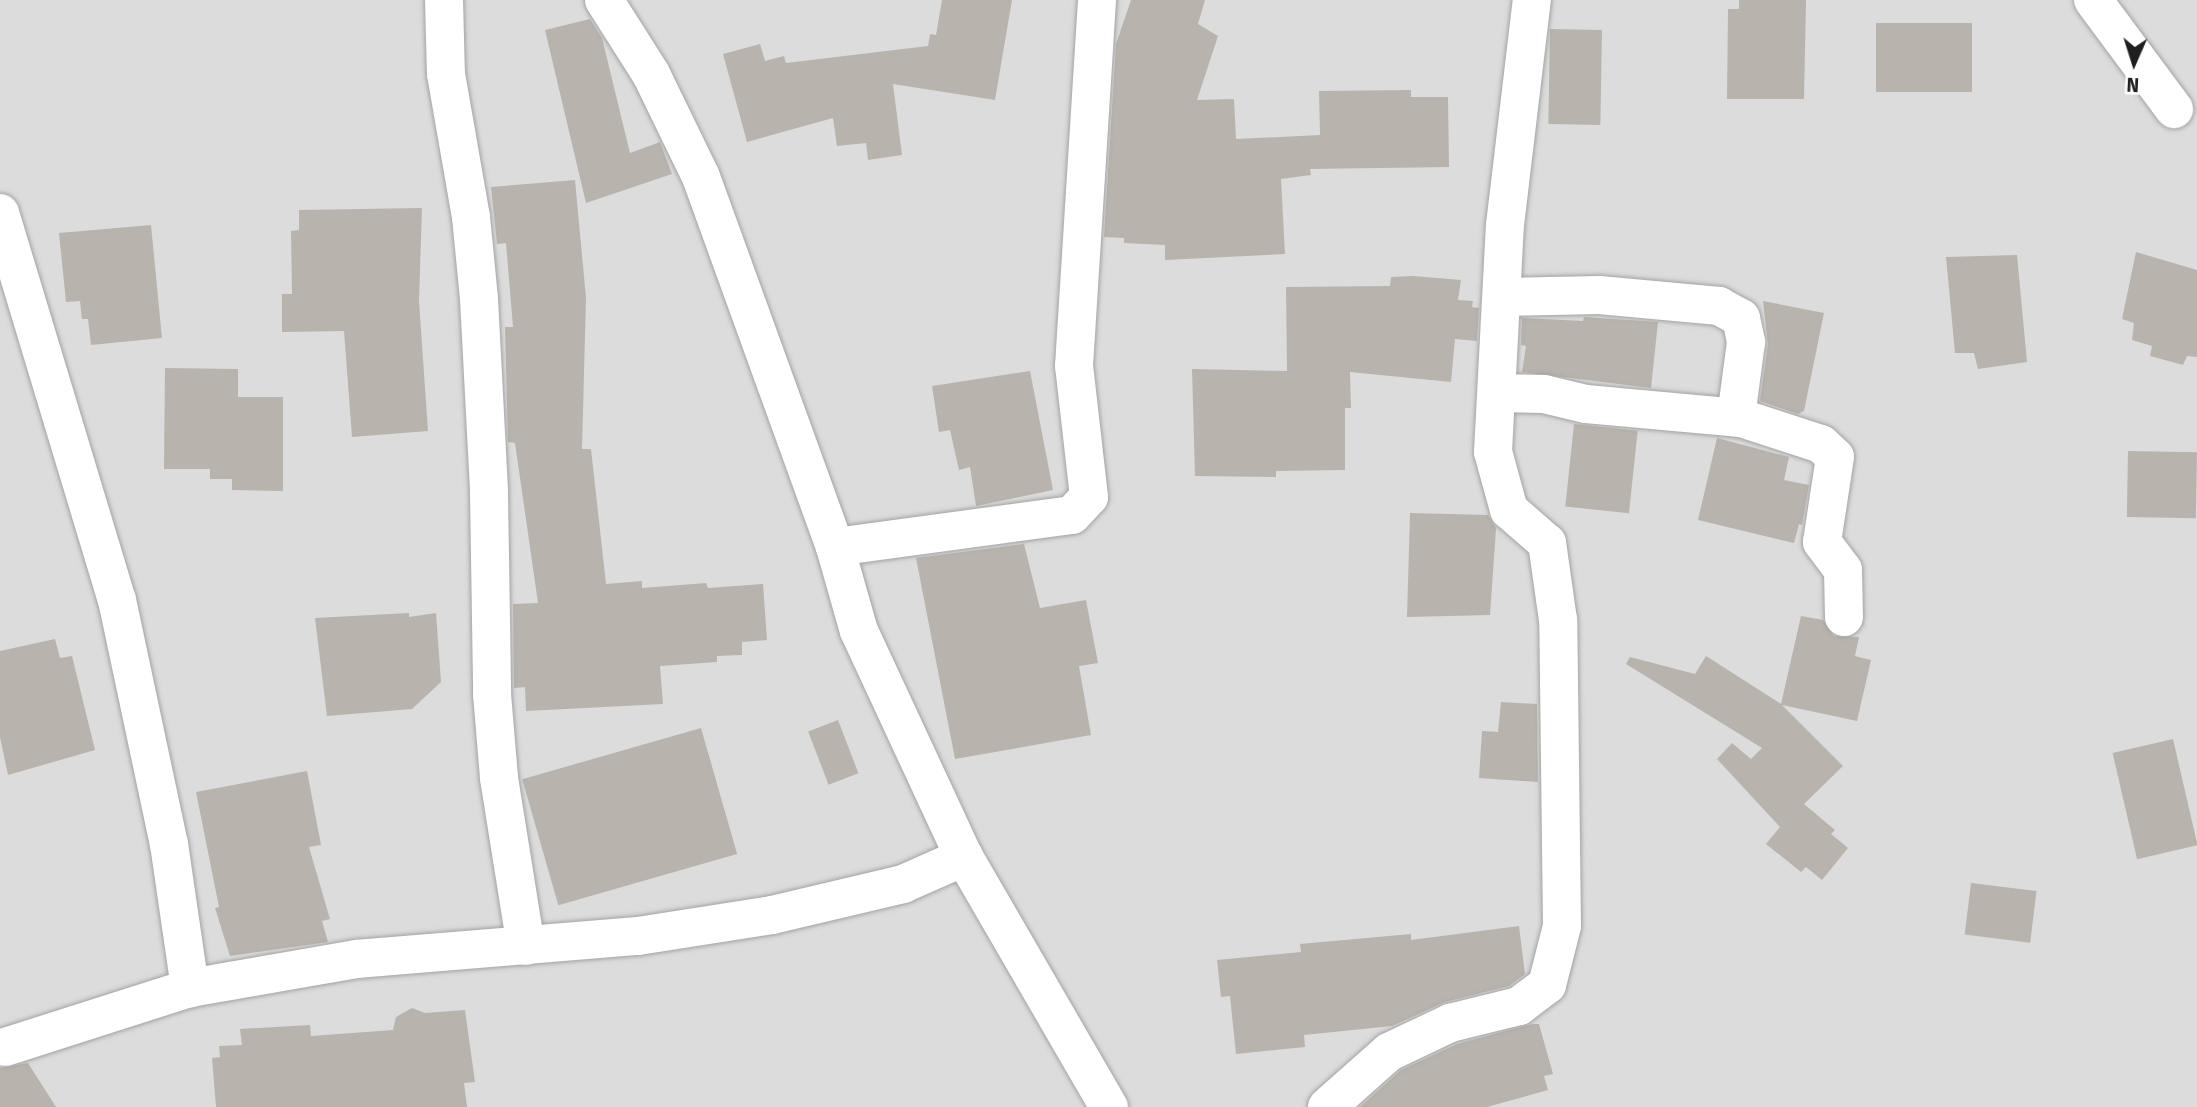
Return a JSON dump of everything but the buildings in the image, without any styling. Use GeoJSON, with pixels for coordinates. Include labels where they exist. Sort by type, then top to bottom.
{"type":"FeatureCollection","features":[{"type":"Feature","properties":{"kind":"street"},"geometry":{"type":"LineString","coordinates":[[444,0],[446,74],[471,216],[479,299],[489,493],[492,694],[499,778],[526,946]]}},
{"type":"Feature","properties":{"kind":"street"},"geometry":{"type":"LineString","coordinates":[[604,0],[651,74],[701,177],[835,547],[859,631],[964,857],[1109,1107]]}},
{"type":"Feature","properties":{"kind":"street"},"geometry":{"type":"LineString","coordinates":[[835,547],[1072,515],[1089,496],[1074,366],[1097,0]]}},
{"type":"Feature","properties":{"kind":"street"},"geometry":{"type":"LineString","coordinates":[[1327,1107],[1388,1052],[1450,1023],[1519,1006],[1548,985],[1562,926],[1558,620],[1547,543],[1509,510],[1493,452],[1505,225],[1532,0]]}},
{"type":"Feature","properties":{"kind":"street"},"geometry":{"type":"LineString","coordinates":[[2093,0],[2174,109]]}},
{"type":"Feature","properties":{"kind":"street"},"geometry":{"type":"LineString","coordinates":[[0,212],[117,600],[169,844],[190,988]]}},
{"type":"Feature","properties":{"kind":"street"},"geometry":{"type":"LineString","coordinates":[[1502,297],[1599,295],[1719,306],[1741,318],[1746,342],[1736,417]]}},
{"type":"Feature","properties":{"kind":"street"},"geometry":{"type":"LineString","coordinates":[[1497,393],[1544,394],[1586,404],[1736,417],[1821,444],[1836,457],[1822,542],[1843,570],[1844,617]]}},
{"type":"Feature","properties":{"kind":"street"},"geometry":{"type":"LineString","coordinates":[[5,1047],[190,988],[356,959],[638,936],[772,915],[903,884],[964,857]]}},
{"type":"Feature","properties":{"kind":"shaded area"},"geometry":{"type":"Polygon","coordinates":[[[0,0],[2197,0],[2197,1107],[0,1107],[0,0]]]}}]}
